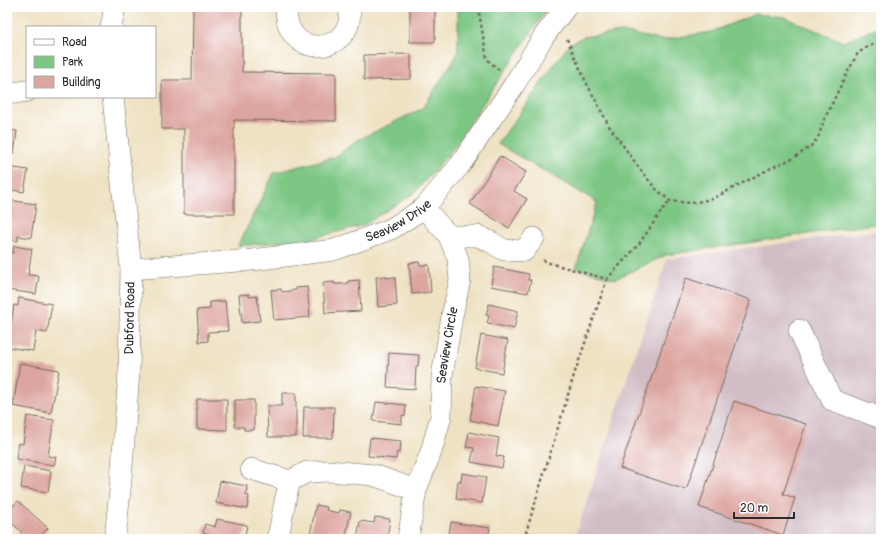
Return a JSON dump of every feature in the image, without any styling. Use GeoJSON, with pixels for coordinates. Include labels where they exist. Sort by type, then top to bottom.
{"type":"FeatureCollection","features":[{"type":"Feature","properties":{"kind":"street"},"geometry":{"type":"LineString","coordinates":[[111,26],[115,7]]}},
{"type":"Feature","properties":{"kind":"street"},"geometry":{"type":"LineString","coordinates":[[286,7],[286,15],[290,30],[294,36],[301,42],[317,47],[328,45],[343,36],[349,24],[350,7]]}},
{"type":"Feature","properties":{"kind":"street","name":"Seaview Drive"},"geometry":{"type":"LineString","coordinates":[[131,269],[252,260],[334,250],[391,229],[424,208],[460,165],[514,86],[544,36],[562,13]]}},
{"type":"Feature","properties":{"kind":"street"},"geometry":{"type":"LineString","coordinates":[[7,94],[26,91]]}},
{"type":"Feature","properties":{"kind":"street","name":"Dubford Road"},"geometry":{"type":"LineString","coordinates":[[113,98],[131,269],[129,372],[115,539]]}},
{"type":"Feature","properties":{"kind":"street","name":"Seaview Circle"},"geometry":{"type":"LineString","coordinates":[[408,539],[416,490],[431,452],[441,416],[442,376],[452,316],[460,280],[458,259],[449,236],[424,208]]}},
{"type":"Feature","properties":{"kind":"street"},"geometry":{"type":"LineString","coordinates":[[449,236],[478,236],[504,250],[529,244]]}},
{"type":"Feature","properties":{"kind":"street"},"geometry":{"type":"LineString","coordinates":[[799,330],[832,400],[881,418]]}},
{"type":"Feature","properties":{"kind":"street"},"geometry":{"type":"LineString","coordinates":[[251,469],[290,481],[307,472],[330,471],[373,475],[416,490]]}},
{"type":"Feature","properties":{"kind":"street"},"geometry":{"type":"LineString","coordinates":[[277,539],[290,481]]}},
{"type":"Feature","properties":{"kind":"path"},"geometry":{"type":"LineString","coordinates":[[478,7],[487,59],[514,86]]}},
{"type":"Feature","properties":{"kind":"path"},"geometry":{"type":"LineString","coordinates":[[562,13],[585,80],[609,126],[656,189],[670,201],[679,202],[692,203],[712,199],[775,166],[794,158],[811,146],[818,138],[824,120],[858,53],[869,46],[881,42]]}},
{"type":"Feature","properties":{"kind":"path"},"geometry":{"type":"LineString","coordinates":[[524,539],[574,375],[607,279],[639,244],[670,201]]}},
{"type":"Feature","properties":{"kind":"path"},"geometry":{"type":"LineString","coordinates":[[529,244],[549,263],[607,279]]}},
{"type":"Feature","properties":{"kind":"shaded area"},"geometry":{"type":"Polygon","coordinates":[[[881,230],[881,539],[574,539],[667,259],[881,230]]]}},
{"type":"Feature","properties":{"kind":"green space"},"geometry":{"type":"Polygon","coordinates":[[[458,7],[548,7],[451,151],[414,193],[364,225],[310,239],[238,246],[274,173],[335,157],[358,140],[423,108],[458,53],[458,7]]]}},
{"type":"Feature","properties":{"kind":"green space"},"geometry":{"type":"Polygon","coordinates":[[[756,14],[784,17],[844,42],[881,26],[881,223],[666,255],[615,279],[576,268],[597,202],[498,144],[555,63],[570,44],[583,37],[622,32],[661,40],[711,32],[756,14]]]}},
{"type":"Feature","properties":{"kind":"building"},"geometry":{"type":"Polygon","coordinates":[[[193,7],[242,7],[242,72],[336,73],[336,121],[234,120],[234,214],[184,214],[184,129],[162,129],[162,80],[192,80],[193,7]]]}},
{"type":"Feature","properties":{"kind":"building"},"geometry":{"type":"Polygon","coordinates":[[[410,7],[435,7],[435,42],[410,42],[410,7]]]}},
{"type":"Feature","properties":{"kind":"building"},"geometry":{"type":"Polygon","coordinates":[[[7,34],[9,34],[10,60],[7,61],[7,34]]]}},
{"type":"Feature","properties":{"kind":"building"},"geometry":{"type":"Polygon","coordinates":[[[411,54],[411,79],[364,80],[364,55],[411,54]]]}},
{"type":"Feature","properties":{"kind":"building"},"geometry":{"type":"Polygon","coordinates":[[[7,130],[17,131],[14,153],[7,153],[7,130]]]}},
{"type":"Feature","properties":{"kind":"building"},"geometry":{"type":"Polygon","coordinates":[[[500,156],[526,172],[514,191],[527,199],[509,228],[470,204],[500,156]]]}},
{"type":"Feature","properties":{"kind":"building"},"geometry":{"type":"Polygon","coordinates":[[[7,167],[28,170],[24,192],[7,189],[7,167]]]}},
{"type":"Feature","properties":{"kind":"building"},"geometry":{"type":"Polygon","coordinates":[[[7,200],[36,204],[31,238],[18,236],[18,241],[7,240],[7,200]]]}},
{"type":"Feature","properties":{"kind":"building"},"geometry":{"type":"Polygon","coordinates":[[[14,246],[32,249],[28,275],[39,276],[36,294],[7,290],[7,252],[13,253],[14,246]]]}},
{"type":"Feature","properties":{"kind":"building"},"geometry":{"type":"Polygon","coordinates":[[[419,262],[420,265],[429,265],[431,292],[412,294],[409,263],[419,262]]]}},
{"type":"Feature","properties":{"kind":"building"},"geometry":{"type":"Polygon","coordinates":[[[494,267],[529,274],[528,280],[531,280],[528,293],[491,286],[494,267]]]}},
{"type":"Feature","properties":{"kind":"building"},"geometry":{"type":"Polygon","coordinates":[[[386,276],[386,278],[395,277],[397,305],[378,307],[376,277],[386,276]]]}},
{"type":"Feature","properties":{"kind":"building"},"geometry":{"type":"Polygon","coordinates":[[[686,278],[751,300],[686,490],[620,468],[686,278]]]}},
{"type":"Feature","properties":{"kind":"building"},"geometry":{"type":"Polygon","coordinates":[[[359,280],[361,311],[325,313],[323,283],[334,282],[334,284],[348,284],[348,281],[359,280]]]}},
{"type":"Feature","properties":{"kind":"building"},"geometry":{"type":"Polygon","coordinates":[[[307,287],[310,317],[274,320],[271,290],[281,289],[282,292],[307,287]]]}},
{"type":"Feature","properties":{"kind":"building"},"geometry":{"type":"Polygon","coordinates":[[[249,294],[249,297],[257,296],[260,321],[242,323],[239,295],[249,294]]]}},
{"type":"Feature","properties":{"kind":"building"},"geometry":{"type":"Polygon","coordinates":[[[19,298],[52,304],[47,333],[36,331],[33,351],[7,347],[14,305],[18,306],[19,298]]]}},
{"type":"Feature","properties":{"kind":"building"},"geometry":{"type":"Polygon","coordinates":[[[225,301],[228,331],[208,332],[208,341],[199,342],[197,310],[210,309],[210,302],[225,301]]]}},
{"type":"Feature","properties":{"kind":"building"},"geometry":{"type":"Polygon","coordinates":[[[489,304],[518,311],[514,329],[487,323],[489,316],[486,315],[489,304]]]}},
{"type":"Feature","properties":{"kind":"building"},"geometry":{"type":"Polygon","coordinates":[[[481,335],[508,340],[502,373],[475,368],[481,335]]]}},
{"type":"Feature","properties":{"kind":"building"},"geometry":{"type":"Polygon","coordinates":[[[389,353],[419,355],[418,366],[416,366],[415,389],[387,387],[389,353]]]}},
{"type":"Feature","properties":{"kind":"building"},"geometry":{"type":"Polygon","coordinates":[[[20,363],[59,370],[51,413],[13,406],[20,363]]]}},
{"type":"Feature","properties":{"kind":"building"},"geometry":{"type":"Polygon","coordinates":[[[476,386],[505,391],[498,426],[470,420],[476,386]]]}},
{"type":"Feature","properties":{"kind":"building"},"geometry":{"type":"Polygon","coordinates":[[[282,393],[296,393],[296,437],[268,437],[267,406],[282,406],[282,393]]]}},
{"type":"Feature","properties":{"kind":"building"},"geometry":{"type":"Polygon","coordinates":[[[197,399],[227,399],[227,430],[197,429],[197,399]]]}},
{"type":"Feature","properties":{"kind":"building"},"geometry":{"type":"Polygon","coordinates":[[[235,400],[254,400],[254,430],[244,430],[244,427],[235,427],[235,400]]]}},
{"type":"Feature","properties":{"kind":"building"},"geometry":{"type":"Polygon","coordinates":[[[734,401],[806,424],[783,494],[795,498],[783,535],[699,507],[734,401]]]}},
{"type":"Feature","properties":{"kind":"building"},"geometry":{"type":"Polygon","coordinates":[[[376,402],[406,405],[405,416],[402,415],[402,424],[373,421],[376,402]]]}},
{"type":"Feature","properties":{"kind":"building"},"geometry":{"type":"Polygon","coordinates":[[[304,407],[334,407],[333,438],[303,438],[304,407]]]}},
{"type":"Feature","properties":{"kind":"building"},"geometry":{"type":"Polygon","coordinates":[[[27,416],[54,420],[48,456],[56,457],[54,465],[16,459],[18,443],[23,444],[27,416]]]}},
{"type":"Feature","properties":{"kind":"building"},"geometry":{"type":"Polygon","coordinates":[[[469,432],[499,438],[496,456],[504,457],[502,468],[471,462],[474,448],[466,447],[469,432]]]}},
{"type":"Feature","properties":{"kind":"building"},"geometry":{"type":"Polygon","coordinates":[[[370,438],[401,441],[400,452],[397,452],[396,459],[368,456],[370,438]]]}},
{"type":"Feature","properties":{"kind":"building"},"geometry":{"type":"Polygon","coordinates":[[[24,466],[51,471],[48,492],[21,488],[24,466]]]}},
{"type":"Feature","properties":{"kind":"building"},"geometry":{"type":"Polygon","coordinates":[[[462,473],[486,477],[482,503],[456,499],[458,481],[461,482],[462,473]]]}},
{"type":"Feature","properties":{"kind":"building"},"geometry":{"type":"Polygon","coordinates":[[[220,481],[247,486],[246,495],[249,496],[247,509],[216,503],[220,481]]]}},
{"type":"Feature","properties":{"kind":"building"},"geometry":{"type":"Polygon","coordinates":[[[18,501],[48,528],[38,539],[16,539],[22,532],[7,519],[7,512],[18,501]]]}},
{"type":"Feature","properties":{"kind":"building"},"geometry":{"type":"Polygon","coordinates":[[[316,505],[327,507],[326,510],[339,513],[340,510],[351,512],[345,539],[332,539],[310,535],[316,505]]]}},
{"type":"Feature","properties":{"kind":"building"},"geometry":{"type":"Polygon","coordinates":[[[375,517],[390,519],[387,539],[357,539],[360,521],[374,523],[375,517]]]}},
{"type":"Feature","properties":{"kind":"building"},"geometry":{"type":"Polygon","coordinates":[[[217,519],[247,525],[245,535],[243,535],[242,539],[213,539],[214,536],[203,533],[205,524],[215,527],[217,519]]]}},
{"type":"Feature","properties":{"kind":"building"},"geometry":{"type":"Polygon","coordinates":[[[451,522],[490,528],[488,539],[476,537],[476,539],[448,539],[451,522]]]}}]}
